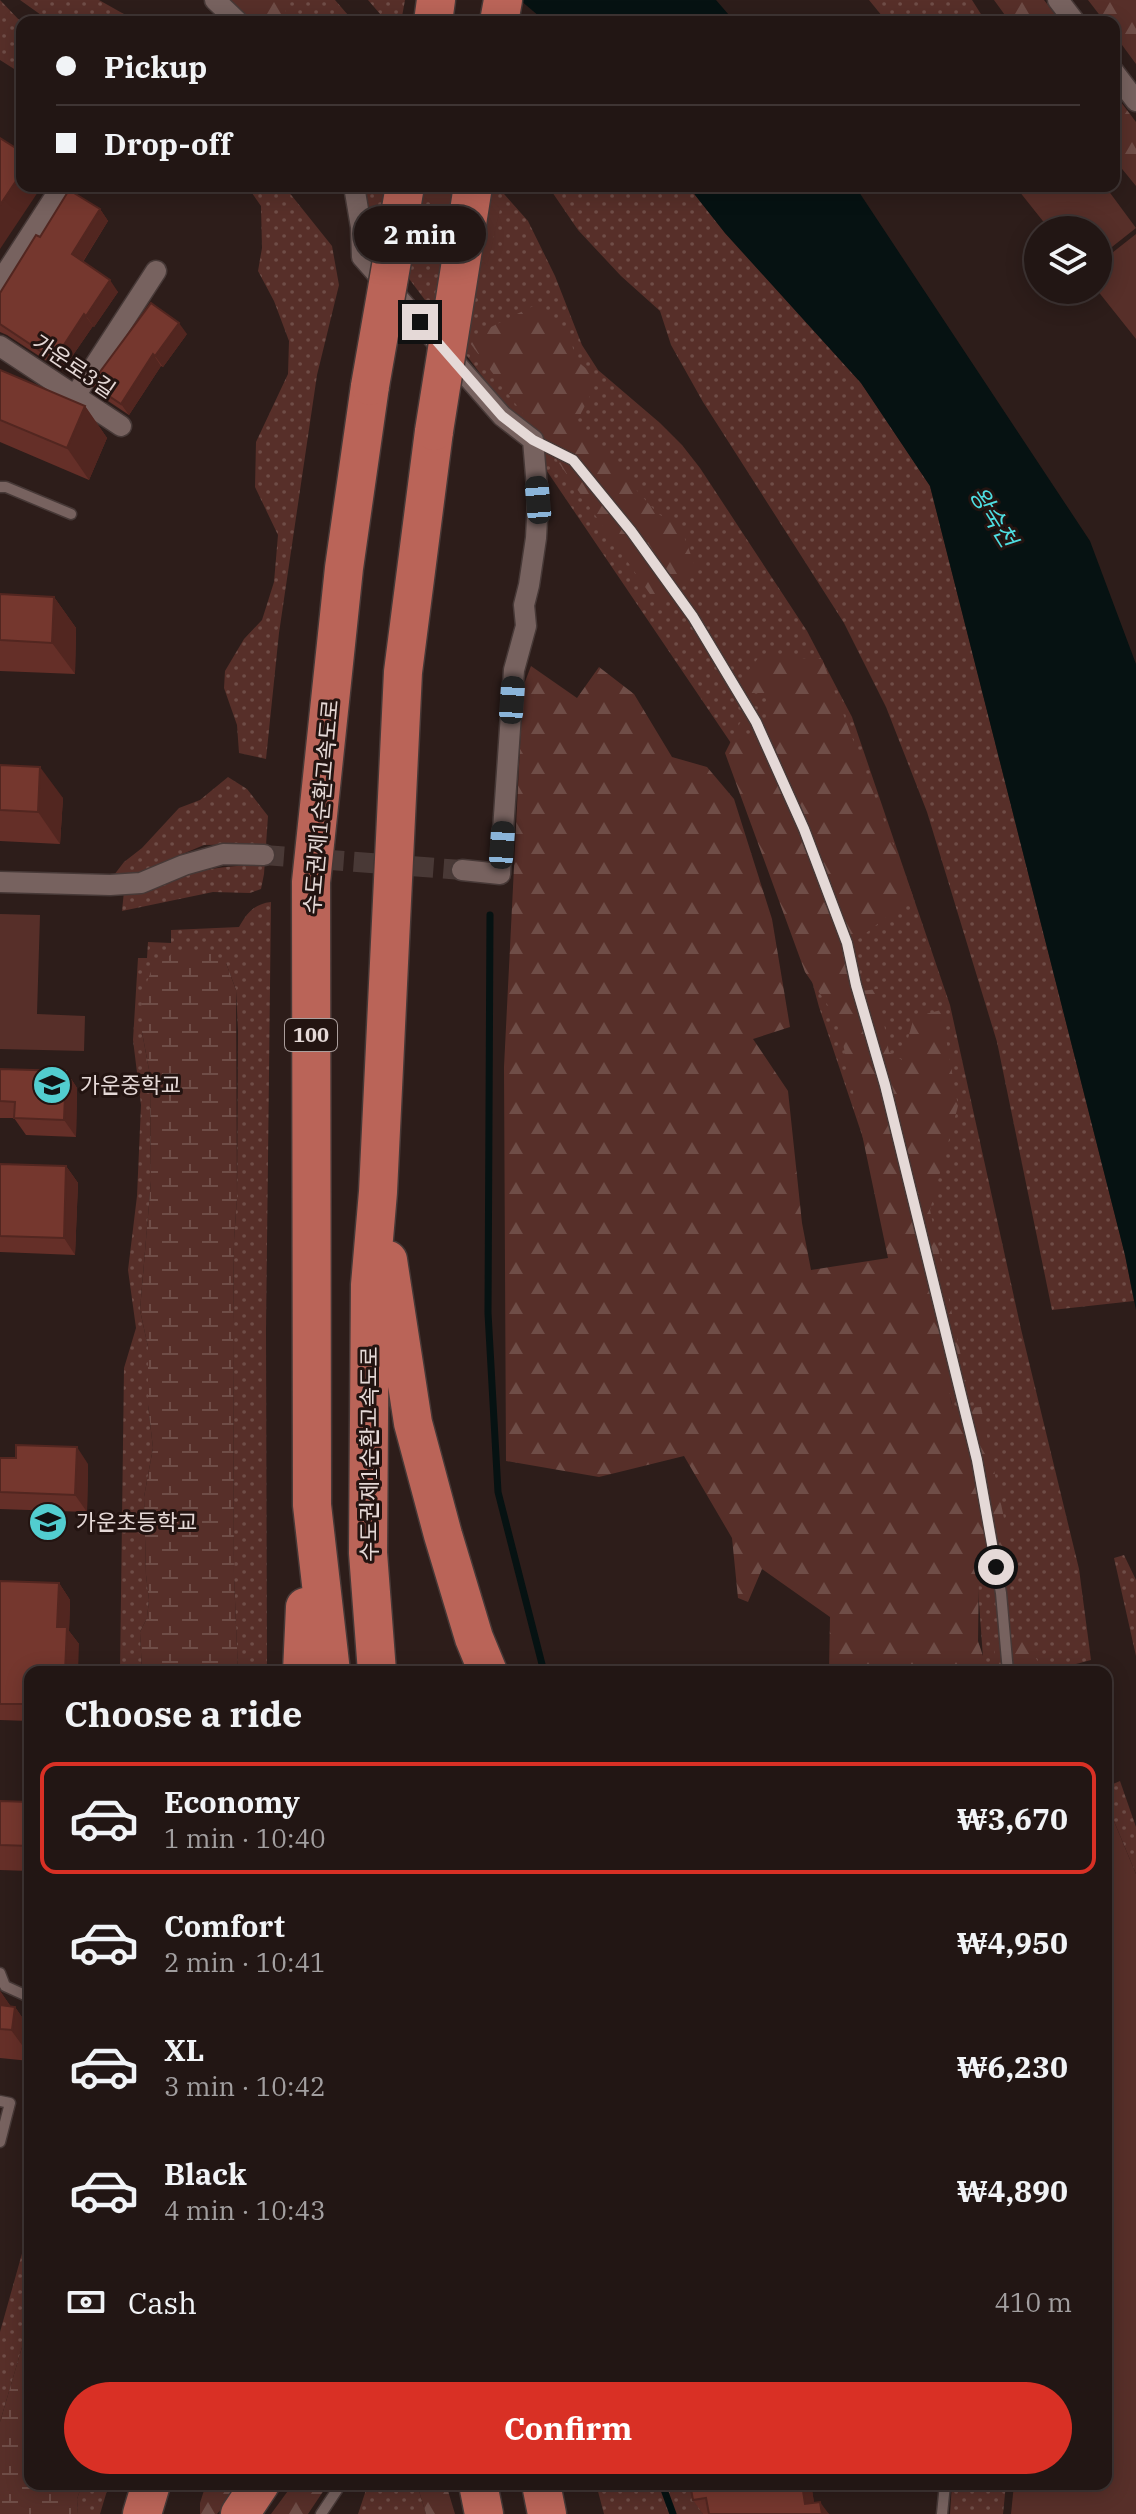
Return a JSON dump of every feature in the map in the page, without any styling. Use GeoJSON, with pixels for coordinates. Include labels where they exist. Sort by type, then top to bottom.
{"type":"FeatureCollection","features":[{"type":"Feature","properties":{"kind":"highway","name":"수도권제1순환고속도로"},"geometry":{"type":"LineString","coordinates":[[330,1666],[312,1505],[311,882],[344,568],[370,386],[404,192]]}},
{"type":"Feature","properties":{"kind":"highway","name":"수도권제1순환고속도로"},"geometry":{"type":"LineString","coordinates":[[377,1666],[368,1553],[370,1285],[378,1192],[403,672],[434,431],[472,192]]}},
{"type":"Feature","properties":{"kind":"highway"},"geometry":{"type":"LineString","coordinates":[[378,1192],[413,1423],[443,1535],[486,1666]]}},
{"type":"Feature","properties":{"kind":"highway"},"geometry":{"type":"LineString","coordinates":[[302,1666],[312,1505]]}},
{"type":"Feature","properties":{"kind":"highway"},"geometry":{"type":"LineString","coordinates":[[142,2514],[149,2490]]}},
{"type":"Feature","properties":{"kind":"highway"},"geometry":{"type":"LineString","coordinates":[[240,2514],[256,2490]]}},
{"type":"Feature","properties":{"kind":"highway"},"geometry":{"type":"LineString","coordinates":[[479,2490],[484,2514]]}},
{"type":"Feature","properties":{"kind":"highway"},"geometry":{"type":"LineString","coordinates":[[542,2490],[547,2514]]}},
{"type":"Feature","properties":{"kind":"street"},"geometry":{"type":"LineString","coordinates":[[215,0],[232,16]]}},
{"type":"Feature","properties":{"kind":"street"},"geometry":{"type":"LineString","coordinates":[[1058,0],[1070,16]]}},
{"type":"Feature","properties":{"kind":"street"},"geometry":{"type":"LineString","coordinates":[[1120,80],[1136,101]]}},
{"type":"Feature","properties":{"kind":"street"},"geometry":{"type":"LineString","coordinates":[[0,282],[58,192]]}},
{"type":"Feature","properties":{"kind":"street"},"geometry":{"type":"LineString","coordinates":[[355,192],[362,257],[502,416],[533,440],[538,500],[536,538],[524,605],[526,626],[514,670],[500,874],[462,870]]}},
{"type":"Feature","properties":{"kind":"street"},"geometry":{"type":"LineString","coordinates":[[75,396],[156,271]]}},
{"type":"Feature","properties":{"kind":"street","name":"가운로3길"},"geometry":{"type":"LineString","coordinates":[[0,346],[121,426]]}},
{"type":"Feature","properties":{"kind":"street"},"geometry":{"type":"LineString","coordinates":[[0,882],[141,883],[184,865],[223,854],[264,855]]}},
{"type":"Feature","properties":{"kind":"lane"},"geometry":{"type":"LineString","coordinates":[[533,440],[573,460],[631,531],[693,617],[756,722],[804,829],[847,943],[977,1460],[1001,1593],[1007,1666]]}},
{"type":"Feature","properties":{"kind":"lane"},"geometry":{"type":"LineString","coordinates":[[0,487],[71,514]]}},
{"type":"Feature","properties":{"kind":"lane"},"geometry":{"type":"LineString","coordinates":[[0,1973],[5,1986],[24,1995]]}},
{"type":"Feature","properties":{"kind":"lane"},"geometry":{"type":"LineString","coordinates":[[0,2101],[10,2103],[0,2142]]}},
{"type":"Feature","properties":{"kind":"lane"},"geometry":{"type":"LineString","coordinates":[[321,2514],[337,2490]]}},
{"type":"Feature","properties":{"kind":"lane"},"geometry":{"type":"LineString","coordinates":[[942,2514],[944,2490]]}},
{"type":"Feature","properties":{"kind":"green space"},"geometry":{"type":"Polygon","coordinates":[[[0,0],[16,17],[16,70],[0,60],[0,0]]]}},
{"type":"Feature","properties":{"kind":"green space"},"geometry":{"type":"Polygon","coordinates":[[[20,0],[99,0],[127,16],[43,16],[20,0]]]}},
{"type":"Feature","properties":{"kind":"green space"},"geometry":{"type":"Polygon","coordinates":[[[223,0],[335,0],[349,16],[240,16],[223,0]]]}},
{"type":"Feature","properties":{"kind":"green space"},"geometry":{"type":"Polygon","coordinates":[[[223,0],[278,0],[289,16],[240,16],[223,0]]]}},
{"type":"Feature","properties":{"kind":"green space"},"geometry":{"type":"Polygon","coordinates":[[[368,0],[405,0],[402,16],[382,16],[368,0]]]}},
{"type":"Feature","properties":{"kind":"green space"},"geometry":{"type":"Polygon","coordinates":[[[869,0],[972,0],[982,16],[882,16],[869,0]]]}},
{"type":"Feature","properties":{"kind":"green space"},"geometry":{"type":"Polygon","coordinates":[[[994,0],[1044,0],[1056,16],[1006,16],[994,0]]]}},
{"type":"Feature","properties":{"kind":"green space"},"geometry":{"type":"Polygon","coordinates":[[[1088,0],[1136,0],[1136,64],[1120,42],[1120,16],[1100,16],[1088,0]]]}},
{"type":"Feature","properties":{"kind":"green space"},"geometry":{"type":"Polygon","coordinates":[[[1120,101],[1136,122],[1136,186],[1120,166],[1120,101]]]}},
{"type":"Feature","properties":{"kind":"green space"},"geometry":{"type":"Polygon","coordinates":[[[251,192],[289,192],[332,246],[339,285],[317,375],[279,633],[266,759],[239,753],[237,725],[224,688],[225,671],[244,639],[262,620],[274,582],[278,535],[255,487],[256,442],[288,374],[289,341],[274,301],[258,271],[262,248],[261,206],[251,192]]]}},
{"type":"Feature","properties":{"kind":"green space"},"geometry":{"type":"Polygon","coordinates":[[[358,192],[502,192],[528,221],[555,276],[582,345],[598,370],[660,423],[700,468],[807,631],[852,717],[950,1005],[1021,1329],[1079,1569],[1091,1660],[1076,1666],[984,1666],[974,1532],[951,1400],[819,1007],[758,783],[488,384],[365,220],[358,192]]]}},
{"type":"Feature","properties":{"kind":"green space"},"geometry":{"type":"Polygon","coordinates":[[[420,192],[484,192],[500,209],[487,266],[420,192]]]}},
{"type":"Feature","properties":{"kind":"green space"},"geometry":{"type":"Polygon","coordinates":[[[552,192],[693,192],[725,233],[861,383],[930,486],[1125,1255],[1134,1301],[1052,1310],[997,1042],[927,812],[886,707],[844,623],[703,402],[671,345],[660,311],[621,276],[578,230],[552,192]]]}},
{"type":"Feature","properties":{"kind":"green space"},"geometry":{"type":"Polygon","coordinates":[[[1020,192],[1109,192],[1136,228],[1112,247],[1112,216],[1039,216],[1020,192]]]}},
{"type":"Feature","properties":{"kind":"green space"},"geometry":{"type":"Polygon","coordinates":[[[1136,234],[1136,339],[1108,304],[1112,304],[1112,253],[1136,234]]]}},
{"type":"Feature","properties":{"kind":"green space"},"geometry":{"type":"Polygon","coordinates":[[[539,303],[555,327],[571,338],[575,359],[590,372],[592,392],[576,423],[658,514],[680,525],[696,569],[659,607],[545,443],[467,339],[539,303]]]}},
{"type":"Feature","properties":{"kind":"green space"},"geometry":{"type":"Polygon","coordinates":[[[759,657],[822,659],[913,896],[842,952],[852,992],[878,989],[889,1052],[902,1060],[914,1017],[941,1010],[958,1106],[930,1210],[966,1380],[947,1384],[953,1409],[981,1407],[1012,1557],[979,1568],[978,1641],[986,1666],[829,1666],[830,1617],[762,1569],[748,1602],[738,1598],[732,1538],[684,1456],[599,1477],[506,1461],[504,1067],[523,687],[531,666],[577,698],[599,667],[634,694],[672,757],[707,767],[734,799],[772,919],[790,1027],[753,1039],[788,1091],[802,1223],[811,1270],[888,1258],[838,1020],[805,972],[725,753],[742,719],[750,745],[768,721],[766,693],[744,693],[741,680],[759,657]]]}},
{"type":"Feature","properties":{"kind":"green space"},"geometry":{"type":"Polygon","coordinates":[[[228,777],[247,789],[268,816],[261,889],[250,893],[213,892],[122,911],[124,891],[202,871],[251,865],[252,844],[204,845],[135,874],[114,875],[179,808],[200,800],[228,777]]]}},
{"type":"Feature","properties":{"kind":"green space"},"geometry":{"type":"Polygon","coordinates":[[[271,902],[266,1330],[267,1666],[238,1666],[234,1577],[233,1326],[238,1031],[236,990],[226,963],[142,1032],[150,1075],[151,1181],[140,1310],[148,1347],[148,1405],[153,1448],[144,1497],[149,1600],[147,1618],[140,1632],[142,1666],[120,1666],[124,1368],[136,1328],[128,1270],[137,1196],[141,1105],[133,1040],[138,958],[147,958],[148,942],[171,943],[171,930],[239,927],[245,917],[260,905],[271,902]]]}},
{"type":"Feature","properties":{"kind":"green space"},"geometry":{"type":"Polygon","coordinates":[[[0,914],[40,915],[37,1014],[85,1016],[84,1051],[0,1049],[0,914]]]}},
{"type":"Feature","properties":{"kind":"green space"},"geometry":{"type":"Polygon","coordinates":[[[205,949],[226,963],[236,990],[237,1198],[233,1326],[234,1577],[238,1666],[142,1666],[140,1632],[147,1618],[149,1600],[144,1497],[153,1448],[148,1405],[148,1347],[140,1310],[151,1181],[150,1075],[142,1032],[142,995],[152,969],[173,953],[205,949]]]}},
{"type":"Feature","properties":{"kind":"green space"},"geometry":{"type":"Polygon","coordinates":[[[1124,1555],[1136,1580],[1136,1656],[1114,1558],[1124,1555]]]}},
{"type":"Feature","properties":{"kind":"green space"},"geometry":{"type":"Polygon","coordinates":[[[993,1641],[1025,1642],[1041,1666],[997,1666],[993,1641]]]}},
{"type":"Feature","properties":{"kind":"green space"},"geometry":{"type":"Polygon","coordinates":[[[1120,1781],[1136,1827],[1136,1874],[1112,1816],[1112,1784],[1120,1781]]]}},
{"type":"Feature","properties":{"kind":"green space"},"geometry":{"type":"Polygon","coordinates":[[[1112,1816],[1136,1874],[1136,2514],[1011,2514],[1013,2490],[1112,2490],[1112,1816]]]}},
{"type":"Feature","properties":{"kind":"green space"},"geometry":{"type":"Polygon","coordinates":[[[24,2246],[24,2340],[0,2422],[0,2332],[24,2246]]]}},
{"type":"Feature","properties":{"kind":"green space"},"geometry":{"type":"Polygon","coordinates":[[[24,2340],[24,2490],[80,2490],[78,2514],[0,2514],[0,2422],[24,2340]]]}},
{"type":"Feature","properties":{"kind":"green space"},"geometry":{"type":"Polygon","coordinates":[[[80,2490],[107,2490],[100,2514],[78,2514],[80,2490]]]}},
{"type":"Feature","properties":{"kind":"green space"},"geometry":{"type":"Polygon","coordinates":[[[204,2490],[238,2490],[217,2514],[200,2514],[204,2490]]]}},
{"type":"Feature","properties":{"kind":"green space"},"geometry":{"type":"Polygon","coordinates":[[[289,2490],[324,2490],[308,2514],[271,2514],[289,2490]]]}},
{"type":"Feature","properties":{"kind":"green space"},"geometry":{"type":"Polygon","coordinates":[[[366,2490],[419,2490],[426,2514],[358,2514],[366,2490]]]}},
{"type":"Feature","properties":{"kind":"green space"},"geometry":{"type":"Polygon","coordinates":[[[419,2490],[448,2490],[455,2514],[426,2514],[419,2490]]]}},
{"type":"Feature","properties":{"kind":"green space"},"geometry":{"type":"Polygon","coordinates":[[[598,2490],[694,2490],[703,2514],[604,2514],[598,2490]]]}},
{"type":"Feature","properties":{"kind":"green space"},"geometry":{"type":"Polygon","coordinates":[[[952,2490],[1005,2490],[1003,2514],[950,2514],[952,2490]]]}},
{"type":"Feature","properties":{"kind":"water"},"geometry":{"type":"Polygon","coordinates":[[[520,0],[716,0],[730,16],[539,16],[520,0]]]}},
{"type":"Feature","properties":{"kind":"water","name":"왕숙천"},"geometry":{"type":"Polygon","coordinates":[[[693,192],[859,192],[1090,541],[1136,664],[1136,1310],[1125,1255],[930,486],[861,383],[725,233],[693,192]]]}},
{"type":"Feature","properties":{"kind":"building"},"geometry":{"type":"Polygon","coordinates":[[[0,138],[16,148],[16,181],[0,205],[0,138]]]}},
{"type":"Feature","properties":{"kind":"building"},"geometry":{"type":"Polygon","coordinates":[[[68,192],[100,209],[72,254],[110,280],[54,360],[0,324],[0,293],[36,235],[40,237],[68,192]]]}},
{"type":"Feature","properties":{"kind":"building"},"geometry":{"type":"Polygon","coordinates":[[[151,303],[179,323],[155,356],[153,354],[121,404],[91,384],[151,303]]]}},
{"type":"Feature","properties":{"kind":"building"},"geometry":{"type":"Polygon","coordinates":[[[0,370],[85,406],[67,448],[0,420],[0,370]]]}},
{"type":"Feature","properties":{"kind":"building"},"geometry":{"type":"Polygon","coordinates":[[[0,594],[54,597],[52,643],[0,640],[0,594]]]}},
{"type":"Feature","properties":{"kind":"building"},"geometry":{"type":"Polygon","coordinates":[[[0,765],[40,767],[38,812],[0,810],[0,765]]]}},
{"type":"Feature","properties":{"kind":"building"},"geometry":{"type":"Polygon","coordinates":[[[0,1069],[66,1071],[64,1120],[14,1118],[15,1102],[0,1101],[0,1069]]]}},
{"type":"Feature","properties":{"kind":"building"},"geometry":{"type":"Polygon","coordinates":[[[0,1164],[66,1166],[64,1238],[0,1236],[0,1164]]]}},
{"type":"Feature","properties":{"kind":"building"},"geometry":{"type":"Polygon","coordinates":[[[16,1445],[77,1447],[75,1495],[0,1492],[0,1458],[16,1458],[16,1445]]]}},
{"type":"Feature","properties":{"kind":"building"},"geometry":{"type":"Polygon","coordinates":[[[0,1581],[59,1583],[57,1627],[67,1627],[65,1666],[24,1666],[24,1704],[0,1704],[0,1581]]]}},
{"type":"Feature","properties":{"kind":"building"},"geometry":{"type":"Polygon","coordinates":[[[0,1801],[24,1802],[24,1846],[0,1845],[0,1801]]]}},
{"type":"Feature","properties":{"kind":"building"},"geometry":{"type":"Polygon","coordinates":[[[0,2005],[15,2007],[12,2030],[0,2029],[0,2005]]]}},
{"type":"Feature","properties":{"kind":"building"},"geometry":{"type":"Polygon","coordinates":[[[691,2490],[803,2490],[805,2504],[820,2502],[822,2514],[709,2514],[706,2498],[693,2500],[691,2490]]]}},
{"type":"Feature","properties":{"kind":"waterway"},"geometry":{"type":"LineString","coordinates":[[490,915],[488,1313],[498,1492],[542,1666]]}},
{"type":"Feature","properties":{"kind":"waterway"},"geometry":{"type":"LineString","coordinates":[[664,2490],[673,2514]]}},
{"type":"Feature","properties":{"kind":"tunnel"},"geometry":{"type":"LineString","coordinates":[[264,855],[462,870]]}},
{"type":"Feature","properties":{"kind":"place","name":"가운중학교"},"geometry":{"type":"Point","coordinates":[52,1085]}},
{"type":"Feature","properties":{"kind":"place","name":"가운초등학교"},"geometry":{"type":"Point","coordinates":[48,1522]}},
{"type":"Feature","properties":{"kind":"route"},"geometry":{"type":"LineString","coordinates":[[420,322],[502,416],[533,440],[573,460],[631,531],[693,617],[756,722],[804,829],[847,943],[977,1460],[996,1567]]}}]}
